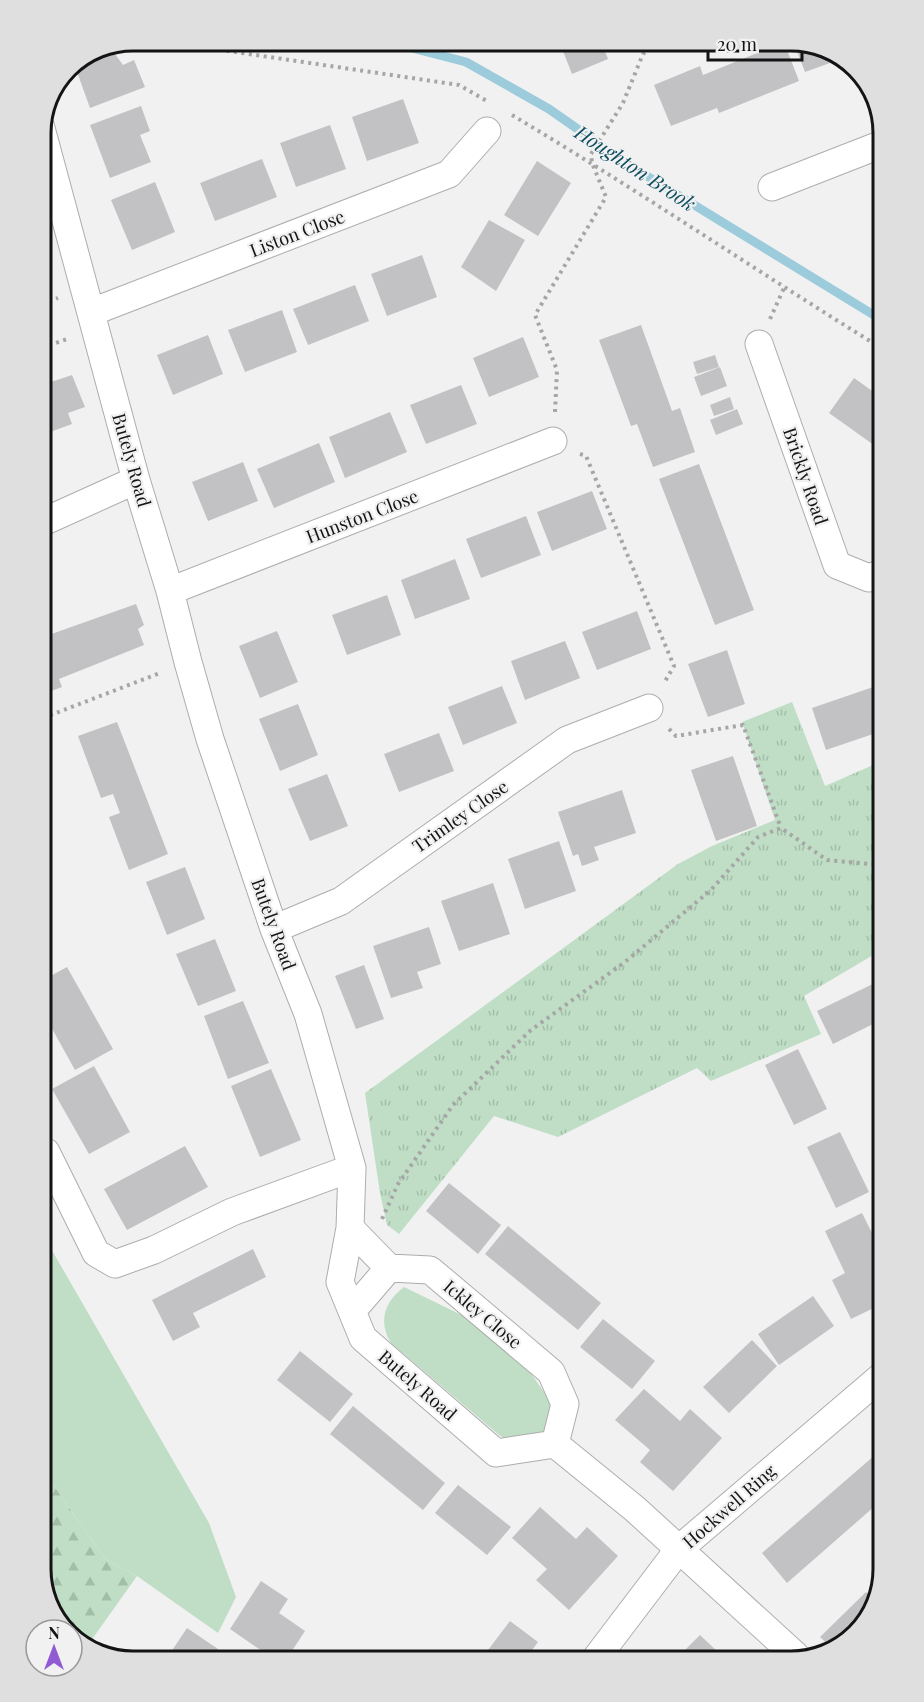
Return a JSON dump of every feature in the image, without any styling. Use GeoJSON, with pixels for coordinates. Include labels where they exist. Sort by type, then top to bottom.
{"type":"FeatureCollection","features":[{"type":"Feature","properties":{"kind":"street","name":"Liston Close"},"geometry":{"type":"LineString","coordinates":[[92,312],[449,174],[487,131]]}},
{"type":"Feature","properties":{"kind":"street"},"geometry":{"type":"LineString","coordinates":[[772,187],[873,148]]}},
{"type":"Feature","properties":{"kind":"street","name":"Butely Road"},"geometry":{"type":"LineString","coordinates":[[51,176],[92,312],[136,480],[170,591],[210,739],[274,929],[308,1014],[352,1168],[350,1228],[340,1282],[363,1338],[496,1453],[555,1444]]}},
{"type":"Feature","properties":{"kind":"street","name":"Brickly Road"},"geometry":{"type":"LineString","coordinates":[[759,345],[837,565],[869,578],[873,576]]}},
{"type":"Feature","properties":{"kind":"street","name":"Hunston Close"},"geometry":{"type":"LineString","coordinates":[[170,591],[553,441]]}},
{"type":"Feature","properties":{"kind":"street"},"geometry":{"type":"LineString","coordinates":[[51,518],[136,480]]}},
{"type":"Feature","properties":{"kind":"street","name":"Trimley Close"},"geometry":{"type":"LineString","coordinates":[[274,929],[341,901],[567,740],[649,708]]}},
{"type":"Feature","properties":{"kind":"street"},"geometry":{"type":"LineString","coordinates":[[51,1162],[96,1253],[115,1264],[154,1251],[232,1212],[352,1168]]}},
{"type":"Feature","properties":{"kind":"street"},"geometry":{"type":"LineString","coordinates":[[350,1228],[389,1268],[352,1311]]}},
{"type":"Feature","properties":{"kind":"street","name":"Ickley Close"},"geometry":{"type":"LineString","coordinates":[[389,1268],[430,1269],[551,1372],[565,1404],[555,1444]]}},
{"type":"Feature","properties":{"kind":"street","name":"Hockwell Ring"},"geometry":{"type":"LineString","coordinates":[[602,1651],[679,1549],[873,1383]]}},
{"type":"Feature","properties":{"kind":"street"},"geometry":{"type":"LineString","coordinates":[[555,1444],[635,1509],[791,1651]]}},
{"type":"Feature","properties":{"kind":"path"},"geometry":{"type":"LineString","coordinates":[[228,51],[459,85],[490,103]]}},
{"type":"Feature","properties":{"kind":"path"},"geometry":{"type":"LineString","coordinates":[[647,51],[643,54],[623,103],[591,154],[592,163],[606,196],[535,315],[557,370],[553,441],[586,456],[674,666],[649,708],[676,736],[743,725],[781,828],[826,860],[873,864]]}},
{"type":"Feature","properties":{"kind":"path"},"geometry":{"type":"LineString","coordinates":[[511,114],[592,163],[774,282],[873,343]]}},
{"type":"Feature","properties":{"kind":"path"},"geometry":{"type":"LineString","coordinates":[[51,715],[188,662]]}},
{"type":"Feature","properties":{"kind":"path"},"geometry":{"type":"LineString","coordinates":[[350,1228],[381,1221],[398,1184],[453,1105],[531,1030],[625,962],[711,890],[758,837],[781,828]]}},
{"type":"Feature","properties":{"kind":"green space"},"geometry":{"type":"Polygon","coordinates":[[[792,702],[825,786],[873,765],[873,955],[804,996],[821,1034],[711,1081],[697,1068],[558,1137],[494,1116],[399,1234],[387,1225],[365,1093],[678,864],[712,846],[775,820],[742,722],[792,702]]]}},
{"type":"Feature","properties":{"kind":"green space"},"geometry":{"type":"Polygon","coordinates":[[[51,1249],[209,1523],[236,1597],[218,1633],[137,1576],[105,1559],[51,1482],[51,1249]]]}},
{"type":"Feature","properties":{"kind":"green space"},"geometry":{"type":"Polygon","coordinates":[[[404,1287],[480,1324],[520,1358],[556,1409],[545,1433],[505,1439],[391,1343],[385,1328],[385,1313],[392,1299],[404,1287]]]}},
{"type":"Feature","properties":{"kind":"green space"},"geometry":{"type":"Polygon","coordinates":[[[51,1482],[105,1559],[137,1576],[92,1640],[84,1634],[84,1618],[67,1618],[57,1600],[53,1585],[51,1482]]]}},
{"type":"Feature","properties":{"kind":"building"},"geometry":{"type":"Polygon","coordinates":[[[563,51],[605,51],[608,59],[572,74],[563,51]]]}},
{"type":"Feature","properties":{"kind":"building"},"geometry":{"type":"Polygon","coordinates":[[[762,51],[787,51],[799,81],[719,113],[717,108],[671,126],[654,85],[700,66],[703,75],[762,51]]]}},
{"type":"Feature","properties":{"kind":"building"},"geometry":{"type":"Polygon","coordinates":[[[797,51],[817,55],[832,62],[805,72],[797,51]]]}},
{"type":"Feature","properties":{"kind":"building"},"geometry":{"type":"Polygon","coordinates":[[[115,54],[123,65],[134,60],[145,87],[90,108],[77,73],[91,63],[115,54]]]}},
{"type":"Feature","properties":{"kind":"building"},"geometry":{"type":"Polygon","coordinates":[[[403,99],[419,143],[367,161],[352,117],[403,99]]]}},
{"type":"Feature","properties":{"kind":"building"},"geometry":{"type":"Polygon","coordinates":[[[141,106],[150,131],[140,135],[151,162],[110,178],[90,125],[141,106]]]}},
{"type":"Feature","properties":{"kind":"building"},"geometry":{"type":"Polygon","coordinates":[[[330,125],[346,169],[296,187],[280,143],[330,125]]]}},
{"type":"Feature","properties":{"kind":"building"},"geometry":{"type":"Polygon","coordinates":[[[262,159],[277,197],[215,221],[200,183],[262,159]]]}},
{"type":"Feature","properties":{"kind":"building"},"geometry":{"type":"Polygon","coordinates":[[[537,161],[571,183],[538,236],[504,215],[537,161]]]}},
{"type":"Feature","properties":{"kind":"building"},"geometry":{"type":"Polygon","coordinates":[[[155,182],[175,232],[132,250],[111,200],[155,182]]]}},
{"type":"Feature","properties":{"kind":"building"},"geometry":{"type":"Polygon","coordinates":[[[489,220],[525,240],[496,291],[461,267],[489,220]]]}},
{"type":"Feature","properties":{"kind":"building"},"geometry":{"type":"Polygon","coordinates":[[[422,255],[437,297],[387,316],[371,274],[422,255]]]}},
{"type":"Feature","properties":{"kind":"building"},"geometry":{"type":"Polygon","coordinates":[[[355,285],[369,321],[308,345],[293,309],[355,285]]]}},
{"type":"Feature","properties":{"kind":"building"},"geometry":{"type":"Polygon","coordinates":[[[282,310],[297,352],[245,372],[228,330],[282,310]]]}},
{"type":"Feature","properties":{"kind":"building"},"geometry":{"type":"Polygon","coordinates":[[[641,325],[672,411],[680,408],[695,452],[653,467],[637,424],[631,426],[599,340],[641,325]]]}},
{"type":"Feature","properties":{"kind":"building"},"geometry":{"type":"Polygon","coordinates":[[[208,335],[223,374],[173,395],[157,355],[208,335]]]}},
{"type":"Feature","properties":{"kind":"building"},"geometry":{"type":"Polygon","coordinates":[[[523,337],[539,377],[489,397],[473,358],[523,337]]]}},
{"type":"Feature","properties":{"kind":"building"},"geometry":{"type":"Polygon","coordinates":[[[715,355],[719,367],[697,374],[693,362],[715,355]]]}},
{"type":"Feature","properties":{"kind":"building"},"geometry":{"type":"Polygon","coordinates":[[[720,367],[727,386],[701,396],[694,377],[720,367]]]}},
{"type":"Feature","properties":{"kind":"building"},"geometry":{"type":"Polygon","coordinates":[[[72,375],[85,407],[68,413],[72,424],[51,432],[51,382],[72,375]]]}},
{"type":"Feature","properties":{"kind":"building"},"geometry":{"type":"Polygon","coordinates":[[[854,378],[873,391],[873,444],[829,413],[854,378]]]}},
{"type":"Feature","properties":{"kind":"building"},"geometry":{"type":"Polygon","coordinates":[[[461,385],[477,424],[426,444],[410,405],[461,385]]]}},
{"type":"Feature","properties":{"kind":"building"},"geometry":{"type":"Polygon","coordinates":[[[730,397],[734,409],[714,416],[710,405],[730,397]]]}},
{"type":"Feature","properties":{"kind":"building"},"geometry":{"type":"Polygon","coordinates":[[[737,409],[743,424],[716,435],[710,420],[737,409]]]}},
{"type":"Feature","properties":{"kind":"building"},"geometry":{"type":"Polygon","coordinates":[[[390,412],[407,452],[345,478],[329,437],[390,412]]]}},
{"type":"Feature","properties":{"kind":"building"},"geometry":{"type":"Polygon","coordinates":[[[319,443],[335,482],[274,508],[257,469],[319,443]]]}},
{"type":"Feature","properties":{"kind":"building"},"geometry":{"type":"Polygon","coordinates":[[[243,462],[258,501],[208,521],[192,482],[243,462]]]}},
{"type":"Feature","properties":{"kind":"building"},"geometry":{"type":"Polygon","coordinates":[[[699,464],[754,610],[715,625],[659,479],[699,464]]]}},
{"type":"Feature","properties":{"kind":"building"},"geometry":{"type":"Polygon","coordinates":[[[592,491],[607,529],[552,551],[537,512],[592,491]]]}},
{"type":"Feature","properties":{"kind":"building"},"geometry":{"type":"Polygon","coordinates":[[[526,516],[541,555],[481,578],[466,539],[526,516]]]}},
{"type":"Feature","properties":{"kind":"building"},"geometry":{"type":"Polygon","coordinates":[[[455,559],[470,599],[415,619],[401,580],[455,559]]]}},
{"type":"Feature","properties":{"kind":"building"},"geometry":{"type":"Polygon","coordinates":[[[387,595],[401,635],[347,655],[332,615],[387,595]]]}},
{"type":"Feature","properties":{"kind":"building"},"geometry":{"type":"Polygon","coordinates":[[[136,604],[144,625],[138,629],[144,645],[59,679],[62,687],[51,691],[51,634],[136,604]]]}},
{"type":"Feature","properties":{"kind":"building"},"geometry":{"type":"Polygon","coordinates":[[[637,611],[651,649],[597,670],[582,632],[637,611]]]}},
{"type":"Feature","properties":{"kind":"building"},"geometry":{"type":"Polygon","coordinates":[[[277,631],[298,682],[260,698],[239,646],[277,631]]]}},
{"type":"Feature","properties":{"kind":"building"},"geometry":{"type":"Polygon","coordinates":[[[565,641],[580,678],[525,700],[511,661],[565,641]]]}},
{"type":"Feature","properties":{"kind":"building"},"geometry":{"type":"Polygon","coordinates":[[[727,650],[745,704],[708,717],[688,664],[727,650]]]}},
{"type":"Feature","properties":{"kind":"building"},"geometry":{"type":"Polygon","coordinates":[[[502,686],[517,723],[463,745],[448,707],[502,686]]]}},
{"type":"Feature","properties":{"kind":"building"},"geometry":{"type":"Polygon","coordinates":[[[873,687],[873,734],[826,750],[812,708],[873,687]]]}},
{"type":"Feature","properties":{"kind":"building"},"geometry":{"type":"Polygon","coordinates":[[[298,704],[318,755],[280,771],[259,719],[298,704]]]}},
{"type":"Feature","properties":{"kind":"building"},"geometry":{"type":"Polygon","coordinates":[[[117,722],[168,854],[129,870],[109,817],[120,813],[113,794],[101,798],[78,736],[117,722]]]}},
{"type":"Feature","properties":{"kind":"building"},"geometry":{"type":"Polygon","coordinates":[[[439,733],[454,771],[399,792],[384,754],[439,733]]]}},
{"type":"Feature","properties":{"kind":"building"},"geometry":{"type":"Polygon","coordinates":[[[733,756],[757,826],[716,841],[691,770],[733,756]]]}},
{"type":"Feature","properties":{"kind":"building"},"geometry":{"type":"Polygon","coordinates":[[[327,774],[348,826],[310,841],[288,789],[327,774]]]}},
{"type":"Feature","properties":{"kind":"building"},"geometry":{"type":"Polygon","coordinates":[[[622,790],[636,833],[594,847],[599,860],[582,866],[578,854],[573,856],[558,812],[622,790]]]}},
{"type":"Feature","properties":{"kind":"building"},"geometry":{"type":"Polygon","coordinates":[[[559,841],[576,891],[525,909],[508,859],[559,841]]]}},
{"type":"Feature","properties":{"kind":"building"},"geometry":{"type":"Polygon","coordinates":[[[185,867],[205,919],[167,935],[146,882],[185,867]]]}},
{"type":"Feature","properties":{"kind":"building"},"geometry":{"type":"Polygon","coordinates":[[[493,883],[510,934],[459,951],[441,901],[493,883]]]}},
{"type":"Feature","properties":{"kind":"building"},"geometry":{"type":"Polygon","coordinates":[[[429,927],[441,964],[417,972],[423,988],[391,998],[373,946],[429,927]]]}},
{"type":"Feature","properties":{"kind":"building"},"geometry":{"type":"Polygon","coordinates":[[[215,939],[236,991],[198,1006],[176,954],[215,939]]]}},
{"type":"Feature","properties":{"kind":"building"},"geometry":{"type":"Polygon","coordinates":[[[364,965],[384,1019],[356,1029],[335,976],[364,965]]]}},
{"type":"Feature","properties":{"kind":"building"},"geometry":{"type":"Polygon","coordinates":[[[67,967],[113,1049],[75,1070],[51,1027],[51,976],[67,967]]]}},
{"type":"Feature","properties":{"kind":"building"},"geometry":{"type":"Polygon","coordinates":[[[873,984],[873,1024],[833,1044],[817,1011],[873,984]]]}},
{"type":"Feature","properties":{"kind":"building"},"geometry":{"type":"Polygon","coordinates":[[[243,1001],[269,1063],[228,1079],[204,1016],[243,1001]]]}},
{"type":"Feature","properties":{"kind":"building"},"geometry":{"type":"Polygon","coordinates":[[[798,1049],[827,1109],[794,1125],[765,1065],[798,1049]]]}},
{"type":"Feature","properties":{"kind":"building"},"geometry":{"type":"Polygon","coordinates":[[[94,1066],[130,1132],[89,1154],[52,1089],[94,1066]]]}},
{"type":"Feature","properties":{"kind":"building"},"geometry":{"type":"Polygon","coordinates":[[[271,1069],[301,1140],[260,1157],[231,1086],[271,1069]]]}},
{"type":"Feature","properties":{"kind":"building"},"geometry":{"type":"Polygon","coordinates":[[[840,1132],[869,1192],[836,1208],[807,1147],[840,1132]]]}},
{"type":"Feature","properties":{"kind":"building"},"geometry":{"type":"Polygon","coordinates":[[[185,1146],[208,1187],[127,1230],[104,1189],[185,1146]]]}},
{"type":"Feature","properties":{"kind":"building"},"geometry":{"type":"Polygon","coordinates":[[[449,1183],[501,1225],[478,1254],[426,1211],[449,1183]]]}},
{"type":"Feature","properties":{"kind":"building"},"geometry":{"type":"Polygon","coordinates":[[[862,1213],[873,1235],[873,1308],[851,1319],[832,1280],[845,1273],[825,1231],[862,1213]]]}},
{"type":"Feature","properties":{"kind":"building"},"geometry":{"type":"Polygon","coordinates":[[[508,1226],[601,1303],[578,1330],[485,1254],[508,1226]]]}},
{"type":"Feature","properties":{"kind":"building"},"geometry":{"type":"Polygon","coordinates":[[[253,1249],[266,1277],[193,1313],[200,1327],[173,1341],[152,1300],[253,1249]]]}},
{"type":"Feature","properties":{"kind":"building"},"geometry":{"type":"Polygon","coordinates":[[[813,1296],[834,1326],[779,1365],[758,1334],[813,1296]]]}},
{"type":"Feature","properties":{"kind":"building"},"geometry":{"type":"Polygon","coordinates":[[[603,1319],[655,1361],[632,1389],[580,1347],[603,1319]]]}},
{"type":"Feature","properties":{"kind":"building"},"geometry":{"type":"Polygon","coordinates":[[[752,1340],[777,1366],[729,1413],[703,1387],[752,1340]]]}},
{"type":"Feature","properties":{"kind":"building"},"geometry":{"type":"Polygon","coordinates":[[[300,1351],[353,1394],[330,1422],[277,1380],[300,1351]]]}},
{"type":"Feature","properties":{"kind":"building"},"geometry":{"type":"Polygon","coordinates":[[[644,1389],[680,1421],[690,1409],[722,1438],[673,1491],[640,1462],[650,1450],[615,1420],[644,1389]]]}},
{"type":"Feature","properties":{"kind":"building"},"geometry":{"type":"Polygon","coordinates":[[[353,1406],[445,1483],[423,1510],[330,1434],[353,1406]]]}},
{"type":"Feature","properties":{"kind":"building"},"geometry":{"type":"Polygon","coordinates":[[[873,1457],[873,1508],[787,1583],[762,1553],[873,1457]]]}},
{"type":"Feature","properties":{"kind":"building"},"geometry":{"type":"Polygon","coordinates":[[[458,1485],[511,1527],[487,1555],[435,1513],[458,1485]]]}},
{"type":"Feature","properties":{"kind":"building"},"geometry":{"type":"Polygon","coordinates":[[[540,1507],[576,1539],[587,1527],[618,1556],[569,1610],[536,1580],[547,1569],[512,1538],[540,1507]]]}},
{"type":"Feature","properties":{"kind":"building"},"geometry":{"type":"Polygon","coordinates":[[[261,1581],[288,1599],[279,1613],[305,1631],[292,1651],[262,1651],[230,1629],[261,1581]]]}},
{"type":"Feature","properties":{"kind":"building"},"geometry":{"type":"Polygon","coordinates":[[[866,1592],[869,1595],[859,1614],[845,1631],[826,1643],[820,1637],[866,1592]]]}},
{"type":"Feature","properties":{"kind":"building"},"geometry":{"type":"Polygon","coordinates":[[[510,1621],[538,1642],[531,1651],[487,1651],[510,1621]]]}},
{"type":"Feature","properties":{"kind":"building"},"geometry":{"type":"Polygon","coordinates":[[[187,1628],[218,1649],[217,1651],[172,1651],[187,1628]]]}},
{"type":"Feature","properties":{"kind":"building"},"geometry":{"type":"Polygon","coordinates":[[[700,1635],[717,1651],[684,1651],[700,1635]]]}},
{"type":"Feature","properties":{"kind":"waterway","name":"Houghton Brook"},"geometry":{"type":"LineString","coordinates":[[424,51],[466,62],[549,109],[629,165],[873,315]]}}]}
